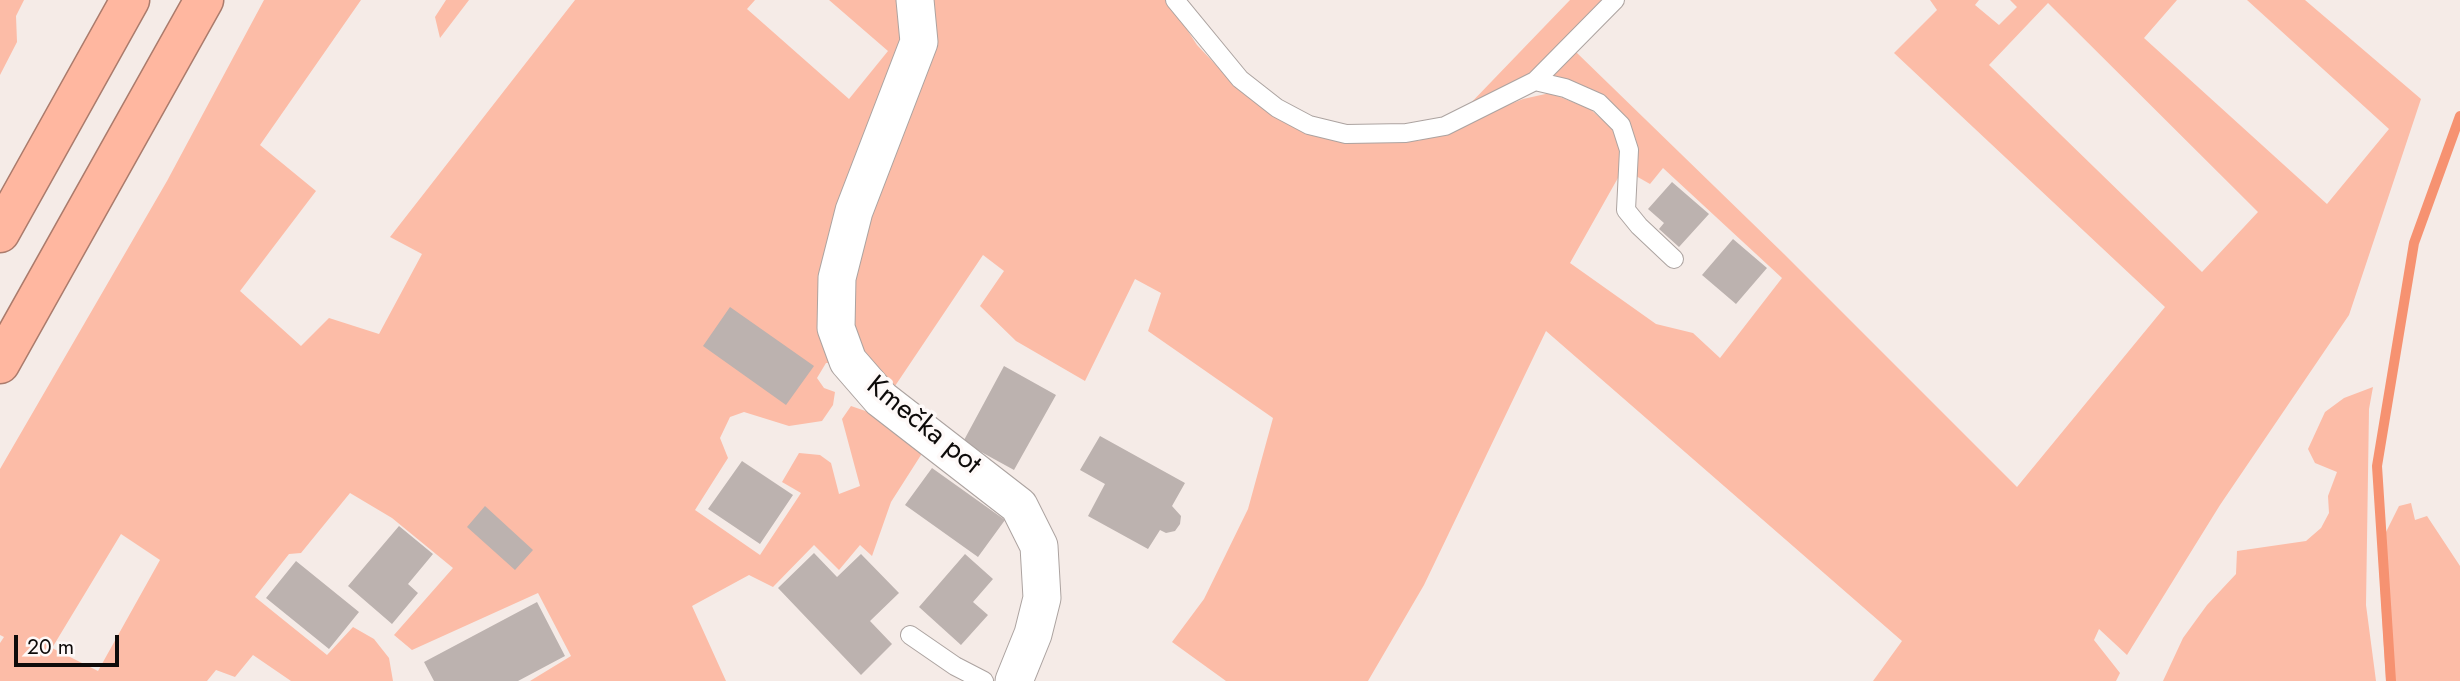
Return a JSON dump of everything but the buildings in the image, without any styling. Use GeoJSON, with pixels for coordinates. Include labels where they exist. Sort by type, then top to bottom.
{"type":"FeatureCollection","features":[{"type":"Feature","properties":{"kind":"highway"},"geometry":{"type":"LineString","coordinates":[[0,233],[130,0]]}},
{"type":"Feature","properties":{"kind":"highway"},"geometry":{"type":"LineString","coordinates":[[0,364],[204,0]]}},
{"type":"Feature","properties":{"kind":"street","name":"Kmečka pot"},"geometry":{"type":"LineString","coordinates":[[915,0],[919,42],[854,211],[837,278],[836,328],[848,361],[881,399],[1019,506],[1040,546],[1042,598],[1033,635],[1014,681]]}},
{"type":"Feature","properties":{"kind":"lane"},"geometry":{"type":"LineString","coordinates":[[1175,0],[1240,79],[1276,107],[1309,125],[1346,134],[1406,133],[1445,126],[1535,81],[1615,0]]}},
{"type":"Feature","properties":{"kind":"lane"},"geometry":{"type":"LineString","coordinates":[[1535,81],[1565,88],[1599,103],[1621,125],[1629,150],[1626,210],[1674,259]]}},
{"type":"Feature","properties":{"kind":"lane"},"geometry":{"type":"LineString","coordinates":[[910,635],[955,666],[984,681]]}},
{"type":"Feature","properties":{"kind":"shaded area"},"geometry":{"type":"Polygon","coordinates":[[[0,0],[24,0],[16,16],[17,42],[0,75],[0,0]]]}},
{"type":"Feature","properties":{"kind":"shaded area"},"geometry":{"type":"Polygon","coordinates":[[[264,0],[361,0],[260,145],[316,191],[240,291],[301,346],[329,318],[379,334],[422,254],[390,237],[575,0],[755,0],[747,9],[849,99],[888,51],[829,0],[903,0],[906,35],[838,363],[826,363],[817,378],[824,388],[835,392],[833,405],[822,421],[789,426],[744,412],[730,417],[720,438],[728,458],[695,510],[760,555],[801,493],[782,482],[799,453],[820,455],[831,463],[839,494],[860,486],[842,419],[851,406],[877,415],[928,444],[891,502],[872,556],[860,545],[839,570],[814,545],[773,587],[749,575],[692,606],[726,681],[530,681],[571,656],[538,593],[412,650],[394,635],[453,568],[392,518],[350,493],[301,553],[289,554],[255,597],[327,655],[353,627],[374,639],[389,658],[393,681],[291,681],[253,655],[235,677],[216,670],[207,681],[0,681],[0,643],[4,637],[0,635],[0,469],[167,181],[264,0]],[[121,534],[52,648],[98,671],[160,560],[121,534]]]}},
{"type":"Feature","properties":{"kind":"shaded area"},"geometry":{"type":"Polygon","coordinates":[[[446,0],[469,0],[440,38],[435,17],[446,0]]]}},
{"type":"Feature","properties":{"kind":"shaded area"},"geometry":{"type":"Polygon","coordinates":[[[926,0],[1168,0],[1197,45],[1235,85],[1344,140],[1418,141],[1523,99],[1550,93],[1590,109],[1611,127],[1617,138],[1623,169],[1570,263],[1656,324],[1693,333],[1720,358],[1782,278],[1663,168],[1650,184],[1636,176],[1638,155],[1635,138],[1621,115],[1551,76],[1576,52],[1784,254],[2017,487],[2165,307],[1894,53],[1937,10],[1930,0],[1979,0],[1975,5],[1999,25],[2017,7],[2010,0],[2177,0],[2144,38],[2327,204],[2389,129],[2247,0],[2305,0],[2421,99],[2349,315],[2220,505],[2127,655],[2099,629],[2094,640],[2120,673],[2116,681],[1873,681],[1902,641],[1546,331],[1424,585],[1368,681],[1226,681],[1172,642],[1204,599],[1248,509],[1273,418],[1148,331],[1161,293],[1135,279],[1085,381],[1016,341],[980,306],[1004,271],[983,255],[893,389],[879,382],[845,322],[846,277],[926,0]],[[2048,3],[1989,65],[2202,272],[2258,212],[2048,3]]]}},
{"type":"Feature","properties":{"kind":"shaded area"},"geometry":{"type":"Polygon","coordinates":[[[1570,0],[1607,0],[1549,59],[1508,89],[1466,108],[1570,0]]]}},
{"type":"Feature","properties":{"kind":"shaded area"},"geometry":{"type":"Polygon","coordinates":[[[2373,387],[2369,409],[2366,605],[2376,681],[2163,681],[2183,638],[2207,605],[2236,574],[2237,551],[2306,541],[2321,528],[2329,513],[2328,496],[2337,472],[2315,463],[2308,449],[2325,412],[2344,398],[2373,387]]]}},
{"type":"Feature","properties":{"kind":"shaded area"},"geometry":{"type":"Polygon","coordinates":[[[2411,503],[2415,520],[2427,516],[2460,566],[2460,681],[2386,681],[2378,548],[2399,506],[2411,503]]]}},
{"type":"Feature","properties":{"kind":"waterway"},"geometry":{"type":"LineString","coordinates":[[2391,681],[2377,466],[2414,243],[2460,116]]}}]}
